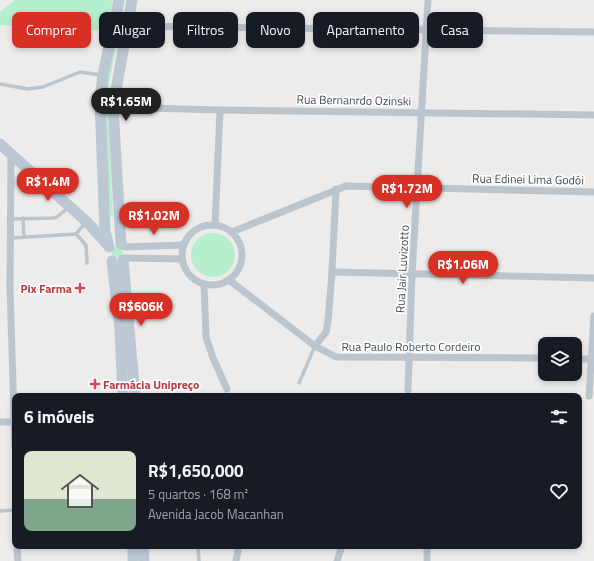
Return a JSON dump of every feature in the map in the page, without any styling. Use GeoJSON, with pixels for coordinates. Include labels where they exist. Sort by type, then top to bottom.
{"type":"FeatureCollection","features":[{"type":"Feature","properties":{"kind":"main road"},"geometry":{"type":"LineString","coordinates":[[109,247],[105,231],[100,114],[103,75],[119,0]]}},
{"type":"Feature","properties":{"kind":"main road"},"geometry":{"type":"LineString","coordinates":[[129,12],[132,0]]}},
{"type":"Feature","properties":{"kind":"main road"},"geometry":{"type":"LineString","coordinates":[[122,48],[113,106],[121,218],[120,330],[123,393]]}},
{"type":"Feature","properties":{"kind":"main road"},"geometry":{"type":"LineString","coordinates":[[0,144],[87,222],[109,247]]}},
{"type":"Feature","properties":{"kind":"main road"},"geometry":{"type":"LineString","coordinates":[[105,218],[112,220],[121,218]]}},
{"type":"Feature","properties":{"kind":"main road"},"geometry":{"type":"LineString","coordinates":[[109,247],[115,243],[121,254],[135,393]]}},
{"type":"Feature","properties":{"kind":"main road"},"geometry":{"type":"LineString","coordinates":[[133,549],[133,561]]}},
{"type":"Feature","properties":{"kind":"main road"},"geometry":{"type":"LineString","coordinates":[[143,549],[144,561]]}},
{"type":"Feature","properties":{"kind":"street","name":"Rua Jair Luvizotto"},"geometry":{"type":"LineString","coordinates":[[408,390],[412,275],[428,0]]}},
{"type":"Feature","properties":{"kind":"street"},"geometry":{"type":"LineString","coordinates":[[165,26],[594,32]]}},
{"type":"Feature","properties":{"kind":"street","name":"Rua Bernanrdo Ozinski"},"geometry":{"type":"LineString","coordinates":[[113,106],[220,110],[594,115]]}},
{"type":"Feature","properties":{"kind":"street"},"geometry":{"type":"LineString","coordinates":[[216,225],[220,110]]}},
{"type":"Feature","properties":{"kind":"street"},"geometry":{"type":"LineString","coordinates":[[11,154],[10,288],[14,393]]}},
{"type":"Feature","properties":{"kind":"street","name":"Rua Edinei Lima Godói"},"geometry":{"type":"LineString","coordinates":[[232,232],[336,188],[346,186],[594,192]]}},
{"type":"Feature","properties":{"kind":"street"},"geometry":{"type":"LineString","coordinates":[[315,346],[326,332],[332,272],[336,188]]}},
{"type":"Feature","properties":{"kind":"street"},"geometry":{"type":"LineString","coordinates":[[216,225],[232,232],[240,243],[243,256],[239,269],[230,280],[216,285],[204,284],[190,275],[182,259],[184,245],[189,236],[204,226],[216,225]]}},
{"type":"Feature","properties":{"kind":"street"},"geometry":{"type":"LineString","coordinates":[[121,254],[184,245]]}},
{"type":"Feature","properties":{"kind":"street"},"geometry":{"type":"LineString","coordinates":[[121,254],[182,259]]}},
{"type":"Feature","properties":{"kind":"street"},"geometry":{"type":"LineString","coordinates":[[332,272],[594,278]]}},
{"type":"Feature","properties":{"kind":"street","name":"Rua Paulo Roberto Cordeiro"},"geometry":{"type":"LineString","coordinates":[[230,280],[315,346],[336,357],[538,358]]}},
{"type":"Feature","properties":{"kind":"street"},"geometry":{"type":"LineString","coordinates":[[204,284],[206,337],[213,358],[227,389]]}},
{"type":"Feature","properties":{"kind":"street"},"geometry":{"type":"LineString","coordinates":[[589,396],[593,359],[594,316]]}},
{"type":"Feature","properties":{"kind":"street"},"geometry":{"type":"LineString","coordinates":[[582,359],[593,359]]}},
{"type":"Feature","properties":{"kind":"street"},"geometry":{"type":"LineString","coordinates":[[0,422],[12,422]]}},
{"type":"Feature","properties":{"kind":"street"},"geometry":{"type":"LineString","coordinates":[[17,549],[18,561]]}},
{"type":"Feature","properties":{"kind":"street"},"geometry":{"type":"LineString","coordinates":[[236,561],[238,549]]}},
{"type":"Feature","properties":{"kind":"street"},"geometry":{"type":"LineString","coordinates":[[337,561],[341,549]]}},
{"type":"Feature","properties":{"kind":"street"},"geometry":{"type":"LineString","coordinates":[[427,549],[427,561]]}},
{"type":"Feature","properties":{"kind":"lane"},"geometry":{"type":"LineString","coordinates":[[0,84],[28,89],[43,86],[80,72],[103,75]]}},
{"type":"Feature","properties":{"kind":"lane"},"geometry":{"type":"LineString","coordinates":[[11,219],[53,218],[57,217],[70,206]]}},
{"type":"Feature","properties":{"kind":"lane"},"geometry":{"type":"LineString","coordinates":[[23,218],[24,237]]}},
{"type":"Feature","properties":{"kind":"lane"},"geometry":{"type":"LineString","coordinates":[[11,238],[76,234],[87,222]]}},
{"type":"Feature","properties":{"kind":"lane"},"geometry":{"type":"LineString","coordinates":[[76,234],[86,245],[87,263]]}},
{"type":"Feature","properties":{"kind":"lane"},"geometry":{"type":"LineString","coordinates":[[299,383],[315,346]]}},
{"type":"Feature","properties":{"kind":"lane"},"geometry":{"type":"LineString","coordinates":[[0,511],[12,510]]}},
{"type":"Feature","properties":{"kind":"lane"},"geometry":{"type":"LineString","coordinates":[[198,549],[199,561]]}},
{"type":"Feature","properties":{"kind":"green space"},"geometry":{"type":"Polygon","coordinates":[[[15,0],[113,0],[110,12],[99,12],[99,31],[91,30],[91,12],[12,12],[12,26],[0,25],[0,12],[15,0]]]}},
{"type":"Feature","properties":{"kind":"green space"},"geometry":{"type":"Polygon","coordinates":[[[122,0],[125,0],[123,12],[120,12],[122,0]]]}},
{"type":"Feature","properties":{"kind":"green space"},"geometry":{"type":"Polygon","coordinates":[[[113,48],[116,48],[107,95],[113,217],[110,214],[104,96],[113,48]]]}},
{"type":"Feature","properties":{"kind":"green space"},"geometry":{"type":"Polygon","coordinates":[[[213,233],[225,237],[231,243],[235,255],[231,267],[225,273],[213,277],[201,273],[195,267],[191,255],[195,243],[201,237],[213,233]]]}},
{"type":"Feature","properties":{"kind":"green space"},"geometry":{"type":"Polygon","coordinates":[[[117,246],[121,248],[123,252],[121,256],[117,258],[113,256],[111,252],[113,248],[117,246]]]}},
{"type":"Feature","properties":{"kind":"place","name":"Pix Farma"},"geometry":{"type":"Point","coordinates":[80,288]}},
{"type":"Feature","properties":{"kind":"place","name":"Farmácia Unipreço"},"geometry":{"type":"Point","coordinates":[95,384]}}]}
